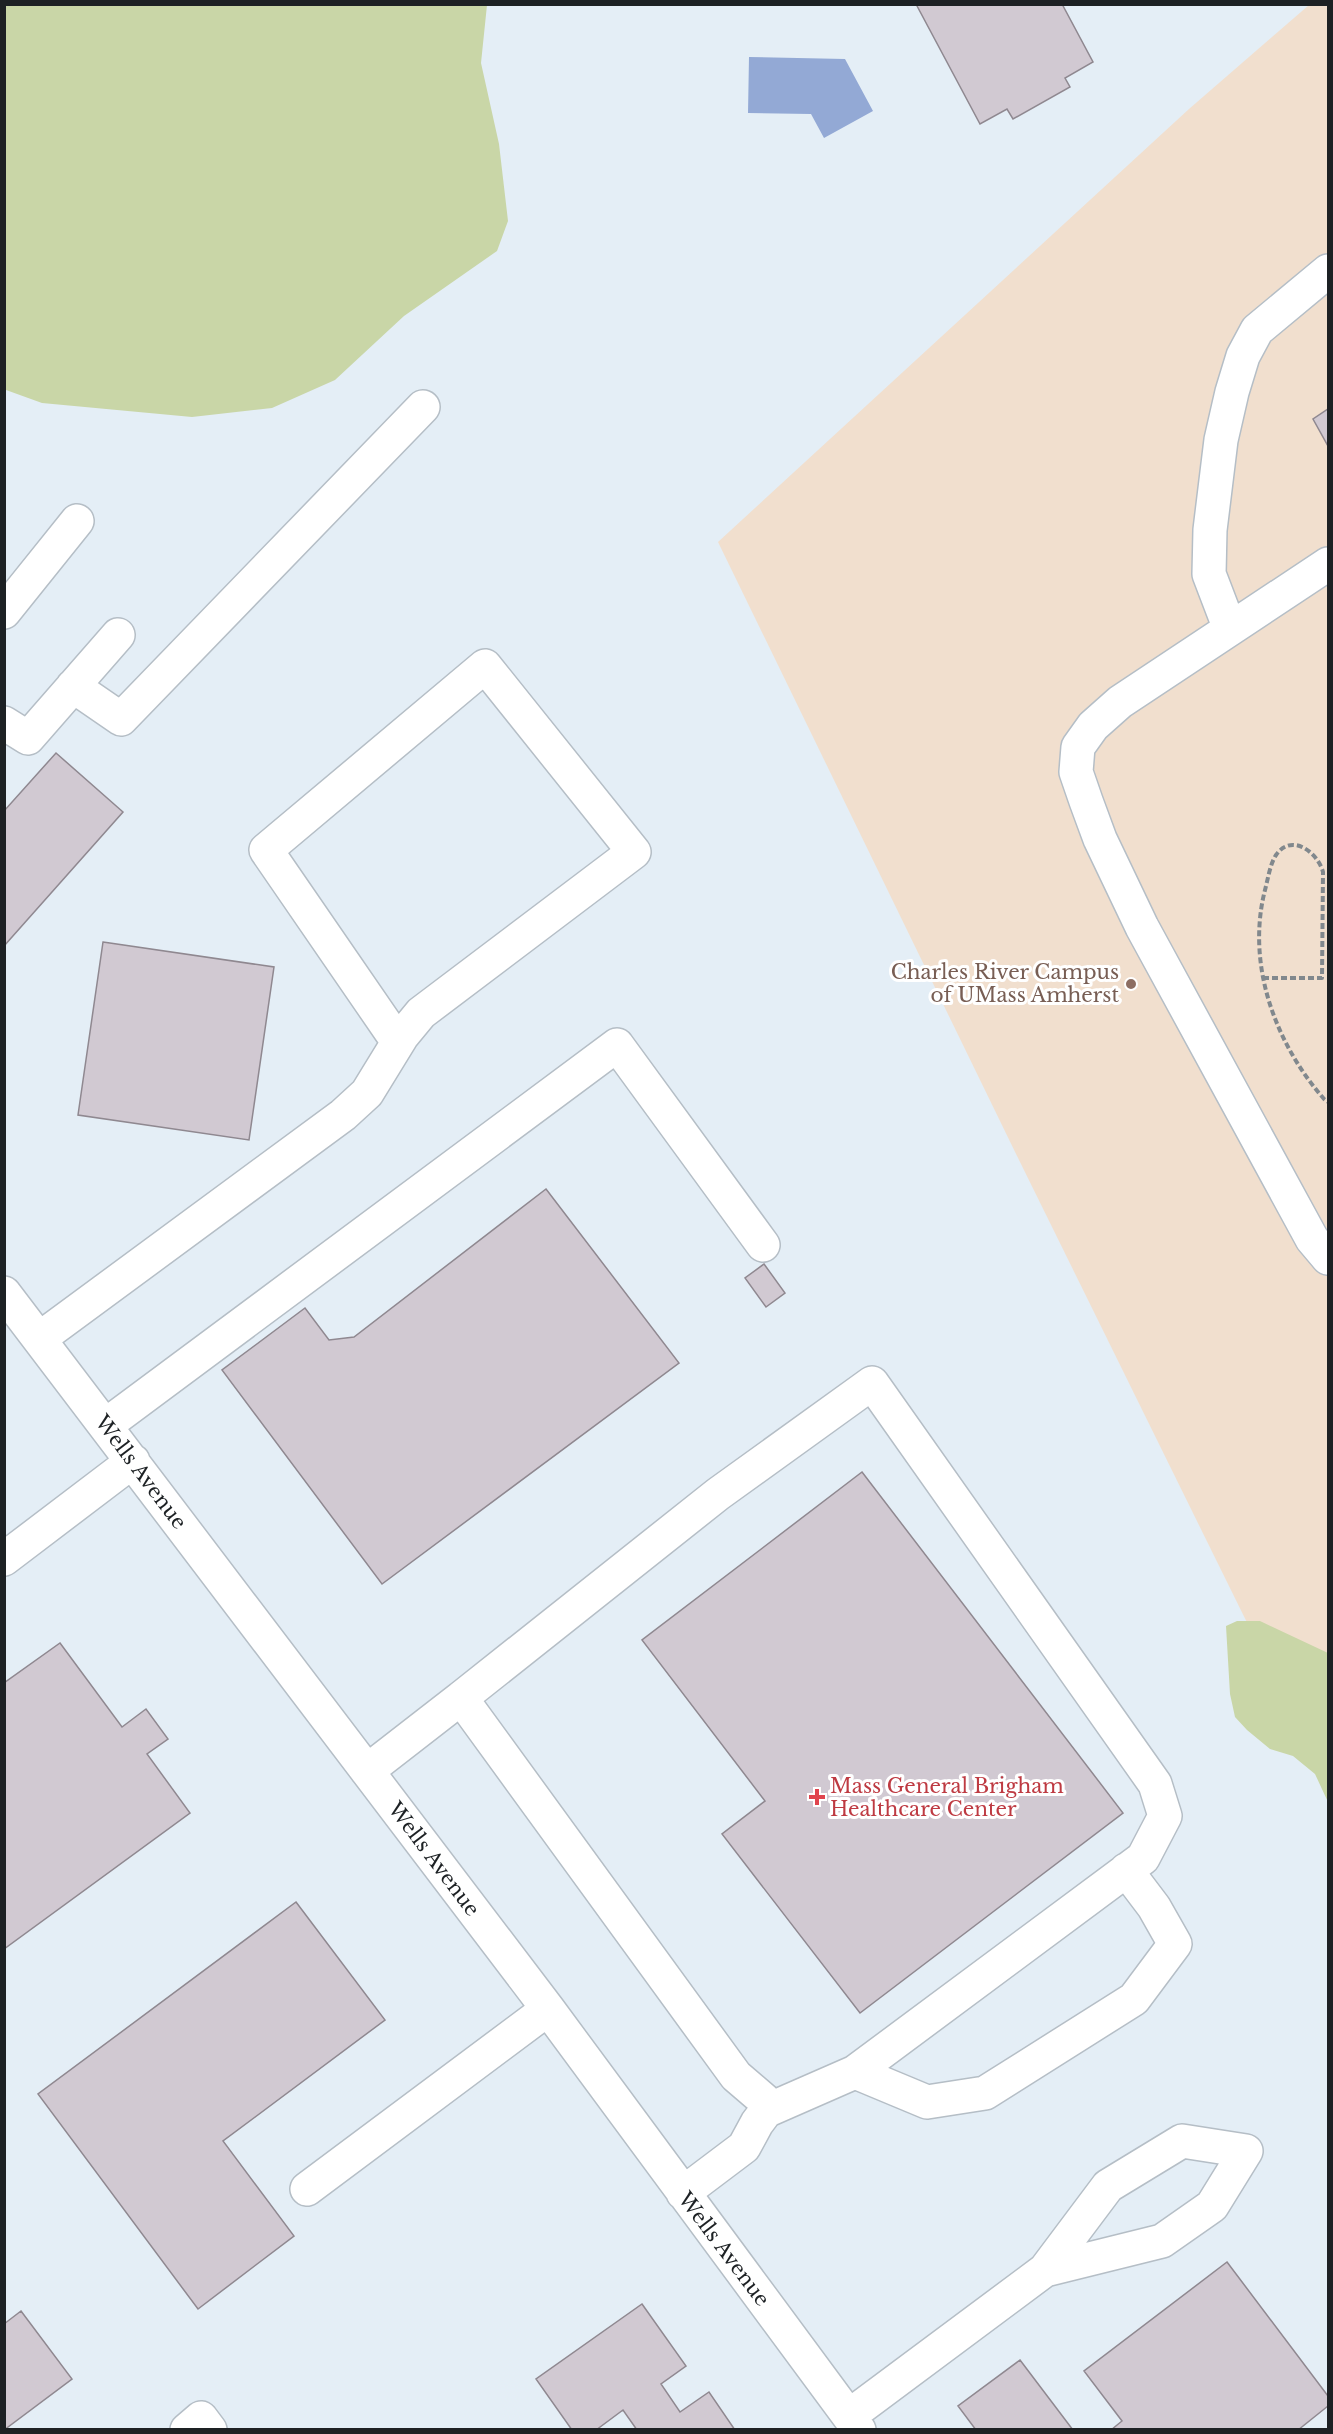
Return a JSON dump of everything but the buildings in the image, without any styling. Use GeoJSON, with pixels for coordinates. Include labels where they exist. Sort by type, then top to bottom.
{"type":"FeatureCollection","features":[{"type":"Feature","properties":{"kind":"street"},"geometry":{"type":"LineString","coordinates":[[1230,629],[1209,574],[1210,530],[1221,440],[1232,392],[1243,356],[1257,330],[1329,271]]}},
{"type":"Feature","properties":{"kind":"street"},"geometry":{"type":"LineString","coordinates":[[74,686],[121,719],[423,407]]}},
{"type":"Feature","properties":{"kind":"street"},"geometry":{"type":"LineString","coordinates":[[4,612],[77,520]]}},
{"type":"Feature","properties":{"kind":"street"},"geometry":{"type":"LineString","coordinates":[[1329,564],[1120,702],[1093,726],[1078,747],[1076,772],[1100,839],[1142,927],[1312,1239],[1329,1258]]}},
{"type":"Feature","properties":{"kind":"street"},"geometry":{"type":"LineString","coordinates":[[4,723],[28,738],[118,635]]}},
{"type":"Feature","properties":{"kind":"street"},"geometry":{"type":"LineString","coordinates":[[39,1340],[343,1115],[367,1093],[398,1042],[421,1013],[634,852],[484,666],[266,850],[398,1042]]}},
{"type":"Feature","properties":{"kind":"street"},"geometry":{"type":"LineString","coordinates":[[106,1425],[616,1045],[763,1245]]}},
{"type":"Feature","properties":{"kind":"street","name":"Wells Avenue"},"geometry":{"type":"LineString","coordinates":[[4,1293],[548,2009],[854,2423]]}},
{"type":"Feature","properties":{"kind":"street"},"geometry":{"type":"LineString","coordinates":[[367,1771],[718,1494],[872,1383],[1155,1784],[1165,1816],[1143,1857],[855,2072],[766,2111],[744,2147],[683,2193]]}},
{"type":"Feature","properties":{"kind":"street"},"geometry":{"type":"LineString","coordinates":[[4,1559],[133,1461]]}},
{"type":"Feature","properties":{"kind":"street"},"geometry":{"type":"LineString","coordinates":[[461,1698],[736,2076],[764,2100],[766,2111]]}},
{"type":"Feature","properties":{"kind":"street"},"geometry":{"type":"LineString","coordinates":[[855,2072],[927,2102],[985,2093],[1134,1999],[1175,1944],[1154,1907],[1126,1870]]}},
{"type":"Feature","properties":{"kind":"street"},"geometry":{"type":"LineString","coordinates":[[307,2189],[548,2009]]}},
{"type":"Feature","properties":{"kind":"street"},"geometry":{"type":"LineString","coordinates":[[854,2423],[1045,2270],[1108,2186],[1182,2141],[1246,2151],[1212,2206],[1162,2241],[1045,2270]]}},
{"type":"Feature","properties":{"kind":"street"},"geometry":{"type":"LineString","coordinates":[[187,2430],[201,2418],[210,2430]]}},
{"type":"Feature","properties":{"kind":"path"},"geometry":{"type":"LineString","coordinates":[[1263,978],[1322,978],[1323,872],[1320,861],[1304,847],[1294,845],[1284,847],[1276,855],[1270,869],[1263,899],[1259,935],[1263,978],[1284,1040],[1297,1065],[1311,1085],[1324,1100],[1329,1102]]}},
{"type":"Feature","properties":{"kind":"shaded area","name":"Charles River Campus of UMass Amherst"},"geometry":{"type":"Polygon","coordinates":[[[1309,5],[1328,5],[1328,1787],[718,542],[1189,109],[1309,5]]]}},
{"type":"Feature","properties":{"kind":"green space"},"geometry":{"type":"Polygon","coordinates":[[[5,4],[487,5],[481,63],[499,144],[508,221],[497,251],[404,316],[335,380],[272,408],[192,417],[42,403],[6,390],[5,4]]]}},
{"type":"Feature","properties":{"kind":"green space"},"geometry":{"type":"Polygon","coordinates":[[[1237,1621],[1260,1621],[1328,1653],[1328,1802],[1315,1774],[1293,1756],[1270,1749],[1235,1717],[1230,1694],[1226,1626],[1237,1621]]]}},
{"type":"Feature","properties":{"kind":"water"},"geometry":{"type":"Polygon","coordinates":[[[749,57],[845,59],[873,111],[824,138],[811,114],[748,113],[749,57]]]}},
{"type":"Feature","properties":{"kind":"place","name":"Charles River Campus of UMass Amherst"},"geometry":{"type":"Point","coordinates":[1131,984]}},
{"type":"Feature","properties":{"kind":"place","name":"Mass General Brigham Healthcare Center"},"geometry":{"type":"Point","coordinates":[817,1797]}}]}
